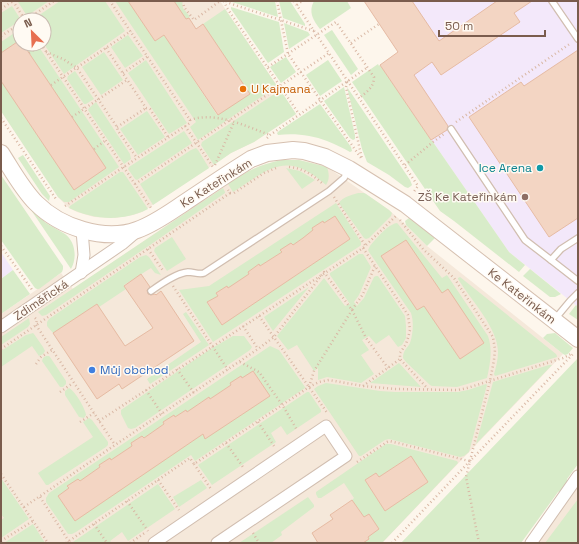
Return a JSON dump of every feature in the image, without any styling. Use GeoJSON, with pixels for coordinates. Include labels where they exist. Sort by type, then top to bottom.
{"type":"FeatureCollection","features":[{"type":"Feature","properties":{"kind":"street","name":"Ke Kateřinkám"},"geometry":{"type":"LineString","coordinates":[[1,154],[22,186],[37,204],[55,218],[82,230],[115,234],[128,233],[138,230],[160,219],[220,178],[251,160],[267,153],[293,150],[316,154],[349,169],[405,204],[554,321],[577,346]]}},
{"type":"Feature","properties":{"kind":"street","name":"Zdiměřická"},"geometry":{"type":"LineString","coordinates":[[81,273],[84,255],[82,230]]}},
{"type":"Feature","properties":{"kind":"street","name":"Zdiměřická"},"geometry":{"type":"LineString","coordinates":[[1,327],[122,244],[138,230]]}},
{"type":"Feature","properties":{"kind":"street"},"geometry":{"type":"LineString","coordinates":[[154,543],[326,426],[346,456],[217,543]]}},
{"type":"Feature","properties":{"kind":"street"},"geometry":{"type":"LineString","coordinates":[[531,543],[578,476]]}},
{"type":"Feature","properties":{"kind":"lane"},"geometry":{"type":"LineString","coordinates":[[552,1],[578,38]]}},
{"type":"Feature","properties":{"kind":"lane"},"geometry":{"type":"LineString","coordinates":[[451,129],[525,240],[578,281]]}},
{"type":"Feature","properties":{"kind":"lane"},"geometry":{"type":"LineString","coordinates":[[151,291],[169,280],[186,273],[204,273],[329,191],[344,178],[349,169]]}},
{"type":"Feature","properties":{"kind":"lane"},"geometry":{"type":"LineString","coordinates":[[551,260],[561,249],[578,238]]}},
{"type":"Feature","properties":{"kind":"lane"},"geometry":{"type":"LineString","coordinates":[[554,321],[578,293]]}},
{"type":"Feature","properties":{"kind":"path"},"geometry":{"type":"LineString","coordinates":[[1,9],[13,1],[20,12]]}},
{"type":"Feature","properties":{"kind":"path"},"geometry":{"type":"LineString","coordinates":[[37,12],[54,1]]}},
{"type":"Feature","properties":{"kind":"path"},"geometry":{"type":"LineString","coordinates":[[110,1],[190,120]]}},
{"type":"Feature","properties":{"kind":"path"},"geometry":{"type":"LineString","coordinates":[[183,1],[184,7],[194,20],[220,1]]}},
{"type":"Feature","properties":{"kind":"path"},"geometry":{"type":"LineString","coordinates":[[225,1],[316,33]]}},
{"type":"Feature","properties":{"kind":"path"},"geometry":{"type":"LineString","coordinates":[[225,1],[227,8],[299,114]]}},
{"type":"Feature","properties":{"kind":"path"},"geometry":{"type":"LineString","coordinates":[[277,1],[288,54],[363,161],[346,87],[348,81]]}},
{"type":"Feature","properties":{"kind":"path"},"geometry":{"type":"LineString","coordinates":[[294,1],[418,186],[412,193]]}},
{"type":"Feature","properties":{"kind":"path"},"geometry":{"type":"LineString","coordinates":[[297,5],[302,1]]}},
{"type":"Feature","properties":{"kind":"path"},"geometry":{"type":"LineString","coordinates":[[268,67],[316,33],[336,22],[374,77],[373,83],[369,90],[359,98]]}},
{"type":"Feature","properties":{"kind":"path"},"geometry":{"type":"LineString","coordinates":[[351,43],[379,24]]}},
{"type":"Feature","properties":{"kind":"path"},"geometry":{"type":"LineString","coordinates":[[1,36],[12,29]]}},
{"type":"Feature","properties":{"kind":"path"},"geometry":{"type":"LineString","coordinates":[[51,85],[131,31]]}},
{"type":"Feature","properties":{"kind":"path"},"geometry":{"type":"LineString","coordinates":[[405,165],[451,129],[457,122],[578,38]]}},
{"type":"Feature","properties":{"kind":"path"},"geometry":{"type":"LineString","coordinates":[[106,48],[146,108],[150,109],[168,137]]}},
{"type":"Feature","properties":{"kind":"path"},"geometry":{"type":"LineString","coordinates":[[47,52],[124,167]]}},
{"type":"Feature","properties":{"kind":"path"},"geometry":{"type":"LineString","coordinates":[[48,52],[77,68],[137,158]]}},
{"type":"Feature","properties":{"kind":"path"},"geometry":{"type":"LineString","coordinates":[[135,184],[281,87],[329,53]]}},
{"type":"Feature","properties":{"kind":"path"},"geometry":{"type":"LineString","coordinates":[[123,73],[148,56]]}},
{"type":"Feature","properties":{"kind":"path"},"geometry":{"type":"LineString","coordinates":[[267,138],[299,114],[368,67]]}},
{"type":"Feature","properties":{"kind":"path"},"geometry":{"type":"LineString","coordinates":[[72,117],[127,80]]}},
{"type":"Feature","properties":{"kind":"path"},"geometry":{"type":"LineString","coordinates":[[117,127],[146,108]]}},
{"type":"Feature","properties":{"kind":"path"},"geometry":{"type":"LineString","coordinates":[[63,208],[190,123],[190,120],[197,118],[213,118],[229,121],[270,135]]}},
{"type":"Feature","properties":{"kind":"path"},"geometry":{"type":"LineString","coordinates":[[1,119],[58,202]]}},
{"type":"Feature","properties":{"kind":"path"},"geometry":{"type":"LineString","coordinates":[[185,126],[214,169],[214,165],[234,122]]}},
{"type":"Feature","properties":{"kind":"path"},"geometry":{"type":"LineString","coordinates":[[94,149],[106,140]]}},
{"type":"Feature","properties":{"kind":"path"},"geometry":{"type":"LineString","coordinates":[[286,166],[298,168],[309,173],[329,191],[375,266],[408,315],[410,330],[406,344],[400,353],[400,359],[429,390]]}},
{"type":"Feature","properties":{"kind":"path"},"geometry":{"type":"LineString","coordinates":[[1,349],[230,193],[234,193],[264,173],[279,167]]}},
{"type":"Feature","properties":{"kind":"path"},"geometry":{"type":"LineString","coordinates":[[220,178],[230,193]]}},
{"type":"Feature","properties":{"kind":"path"},"geometry":{"type":"LineString","coordinates":[[61,205],[69,211]]}},
{"type":"Feature","properties":{"kind":"path"},"geometry":{"type":"LineString","coordinates":[[148,212],[153,210]]}},
{"type":"Feature","properties":{"kind":"path"},"geometry":{"type":"LineString","coordinates":[[98,421],[364,246],[397,214],[423,250],[454,278],[493,337],[495,350],[490,381],[466,477],[479,543]]}},
{"type":"Feature","properties":{"kind":"path"},"geometry":{"type":"LineString","coordinates":[[1,246],[34,294]]}},
{"type":"Feature","properties":{"kind":"path"},"geometry":{"type":"LineString","coordinates":[[148,249],[228,370]]}},
{"type":"Feature","properties":{"kind":"path"},"geometry":{"type":"LineString","coordinates":[[309,387],[314,371],[352,310],[364,294],[375,266]]}},
{"type":"Feature","properties":{"kind":"path"},"geometry":{"type":"LineString","coordinates":[[324,272],[352,310],[366,338],[388,368]]}},
{"type":"Feature","properties":{"kind":"path"},"geometry":{"type":"LineString","coordinates":[[24,507],[240,362],[274,337],[324,272]]}},
{"type":"Feature","properties":{"kind":"path"},"geometry":{"type":"LineString","coordinates":[[29,308],[37,320],[36,325],[115,445]]}},
{"type":"Feature","properties":{"kind":"path"},"geometry":{"type":"LineString","coordinates":[[259,316],[330,417]]}},
{"type":"Feature","properties":{"kind":"path"},"geometry":{"type":"LineString","coordinates":[[243,326],[258,349]]}},
{"type":"Feature","properties":{"kind":"path"},"geometry":{"type":"LineString","coordinates":[[392,543],[577,346]]}},
{"type":"Feature","properties":{"kind":"path"},"geometry":{"type":"LineString","coordinates":[[36,364],[41,358],[52,350]]}},
{"type":"Feature","properties":{"kind":"path"},"geometry":{"type":"LineString","coordinates":[[363,386],[400,359]]}},
{"type":"Feature","properties":{"kind":"path"},"geometry":{"type":"LineString","coordinates":[[240,362],[260,372],[298,430]]}},
{"type":"Feature","properties":{"kind":"path"},"geometry":{"type":"LineString","coordinates":[[177,369],[194,393]]}},
{"type":"Feature","properties":{"kind":"path"},"geometry":{"type":"LineString","coordinates":[[60,392],[73,382]]}},
{"type":"Feature","properties":{"kind":"path"},"geometry":{"type":"LineString","coordinates":[[146,390],[162,414]]}},
{"type":"Feature","properties":{"kind":"path"},"geometry":{"type":"LineString","coordinates":[[80,422],[94,413]]}},
{"type":"Feature","properties":{"kind":"path"},"geometry":{"type":"LineString","coordinates":[[258,422],[274,446]]}},
{"type":"Feature","properties":{"kind":"path"},"geometry":{"type":"LineString","coordinates":[[354,464],[386,442],[390,441],[470,461]]}},
{"type":"Feature","properties":{"kind":"path"},"geometry":{"type":"LineString","coordinates":[[226,442],[243,467]]}},
{"type":"Feature","properties":{"kind":"path"},"geometry":{"type":"LineString","coordinates":[[356,454],[360,460]]}},
{"type":"Feature","properties":{"kind":"path"},"geometry":{"type":"LineString","coordinates":[[194,464],[210,489]]}},
{"type":"Feature","properties":{"kind":"path"},"geometry":{"type":"LineString","coordinates":[[1,474],[48,543]]}},
{"type":"Feature","properties":{"kind":"path"},"geometry":{"type":"LineString","coordinates":[[158,480],[179,510]]}},
{"type":"Feature","properties":{"kind":"path"},"geometry":{"type":"LineString","coordinates":[[40,497],[70,543]]}},
{"type":"Feature","properties":{"kind":"path"},"geometry":{"type":"LineString","coordinates":[[127,501],[148,531]]}},
{"type":"Feature","properties":{"kind":"path"},"geometry":{"type":"LineString","coordinates":[[1,542],[33,521]]}},
{"type":"Feature","properties":{"kind":"path"},"geometry":{"type":"LineString","coordinates":[[94,524],[107,543]]}},
{"type":"Feature","properties":{"kind":"path"},"geometry":{"type":"LineString","coordinates":[[247,536],[252,532],[259,543]]}},
{"type":"Feature","properties":{"kind":"shaded area"},"geometry":{"type":"Polygon","coordinates":[[[1,1],[220,1],[296,114],[254,142],[231,153],[142,212],[115,218],[94,217],[69,208],[58,197],[1,111],[1,1]]]}},
{"type":"Feature","properties":{"kind":"shaded area","name":"ZŠ Ke Kateřinkám"},"geometry":{"type":"Polygon","coordinates":[[[364,1],[578,1],[578,307],[509,252],[380,65],[398,52],[364,1]]]}},
{"type":"Feature","properties":{"kind":"shaded area"},"geometry":{"type":"Polygon","coordinates":[[[282,160],[299,160],[327,167],[389,210],[427,246],[563,354],[382,543],[1,543],[1,314],[61,273],[73,289],[241,175],[260,166],[282,160]]]}},
{"type":"Feature","properties":{"kind":"shaded area"},"geometry":{"type":"Polygon","coordinates":[[[1,252],[13,270],[1,279],[1,252]]]}},
{"type":"Feature","properties":{"kind":"shaded area"},"geometry":{"type":"Polygon","coordinates":[[[578,486],[578,543],[536,543],[578,486]]]}},
{"type":"Feature","properties":{"kind":"green space"},"geometry":{"type":"Polygon","coordinates":[[[49,1],[33,12],[24,12],[18,2],[49,1]]]}},
{"type":"Feature","properties":{"kind":"green space"},"geometry":{"type":"Polygon","coordinates":[[[60,1],[105,1],[125,31],[64,74],[49,52],[52,52],[52,12],[44,12],[60,1]]]}},
{"type":"Feature","properties":{"kind":"green space"},"geometry":{"type":"Polygon","coordinates":[[[115,1],[128,1],[155,41],[164,35],[217,115],[249,94],[203,24],[225,9],[277,86],[198,140],[190,127],[196,122],[115,1]]]}},
{"type":"Feature","properties":{"kind":"green space"},"geometry":{"type":"Polygon","coordinates":[[[174,1],[182,1],[183,8],[190,17],[186,19],[174,1]]]}},
{"type":"Feature","properties":{"kind":"green space"},"geometry":{"type":"Polygon","coordinates":[[[231,1],[275,1],[278,17],[232,2],[231,1]]]}},
{"type":"Feature","properties":{"kind":"green space"},"geometry":{"type":"Polygon","coordinates":[[[279,1],[290,1],[305,26],[283,18],[279,1]]]}},
{"type":"Feature","properties":{"kind":"green space"},"geometry":{"type":"Polygon","coordinates":[[[314,1],[347,1],[351,8],[320,29],[311,12],[314,1]]]}},
{"type":"Feature","properties":{"kind":"green space"},"geometry":{"type":"Polygon","coordinates":[[[12,6],[16,12],[12,12],[12,26],[1,33],[1,13],[12,6]]]}},
{"type":"Feature","properties":{"kind":"green space"},"geometry":{"type":"Polygon","coordinates":[[[231,7],[279,22],[284,52],[268,63],[231,7]]]}},
{"type":"Feature","properties":{"kind":"green space"},"geometry":{"type":"Polygon","coordinates":[[[284,23],[308,32],[310,35],[289,49],[284,23]]]}},
{"type":"Feature","properties":{"kind":"green space"},"geometry":{"type":"Polygon","coordinates":[[[332,30],[358,69],[351,75],[324,35],[332,30]]]}},
{"type":"Feature","properties":{"kind":"green space"},"geometry":{"type":"Polygon","coordinates":[[[12,34],[12,45],[1,53],[1,42],[12,34]]]}},
{"type":"Feature","properties":{"kind":"green space"},"geometry":{"type":"Polygon","coordinates":[[[128,35],[143,56],[125,68],[111,47],[128,35]]]}},
{"type":"Feature","properties":{"kind":"green space"},"geometry":{"type":"Polygon","coordinates":[[[28,52],[42,52],[119,167],[69,202],[64,202],[58,197],[1,111],[1,81],[74,190],[106,168],[28,52]]]}},
{"type":"Feature","properties":{"kind":"green space"},"geometry":{"type":"Polygon","coordinates":[[[104,52],[123,80],[101,95],[82,67],[104,52]]]}},
{"type":"Feature","properties":{"kind":"green space"},"geometry":{"type":"Polygon","coordinates":[[[286,57],[296,72],[281,83],[270,67],[286,57]]]}},
{"type":"Feature","properties":{"kind":"green space"},"geometry":{"type":"Polygon","coordinates":[[[146,60],[187,123],[169,134],[128,73],[146,60]]]}},
{"type":"Feature","properties":{"kind":"green space"},"geometry":{"type":"Polygon","coordinates":[[[328,60],[342,81],[320,96],[306,75],[328,60]]]}},
{"type":"Feature","properties":{"kind":"green space"},"geometry":{"type":"Polygon","coordinates":[[[378,64],[509,252],[525,265],[519,272],[440,211],[352,82],[378,64]]]}},
{"type":"Feature","properties":{"kind":"green space"},"geometry":{"type":"Polygon","coordinates":[[[75,71],[94,99],[86,104],[84,104],[67,79],[68,76],[75,71]]]}},
{"type":"Feature","properties":{"kind":"green space"},"geometry":{"type":"Polygon","coordinates":[[[344,87],[355,135],[355,139],[353,140],[350,138],[324,101],[344,87]]]}},
{"type":"Feature","properties":{"kind":"green space"},"geometry":{"type":"Polygon","coordinates":[[[347,87],[410,180],[412,185],[408,188],[367,162],[362,149],[347,87]]]}},
{"type":"Feature","properties":{"kind":"green space"},"geometry":{"type":"Polygon","coordinates":[[[281,91],[296,114],[254,142],[231,153],[214,165],[201,145],[202,142],[281,91]]]}},
{"type":"Feature","properties":{"kind":"green space"},"geometry":{"type":"Polygon","coordinates":[[[96,102],[130,154],[131,159],[124,164],[88,110],[96,102]]]}},
{"type":"Feature","properties":{"kind":"green space"},"geometry":{"type":"Polygon","coordinates":[[[320,104],[351,147],[352,151],[350,152],[333,143],[315,137],[297,134],[278,135],[277,133],[279,131],[320,104]]]}},
{"type":"Feature","properties":{"kind":"green space"},"geometry":{"type":"Polygon","coordinates":[[[147,111],[165,137],[138,155],[120,129],[147,111]]]}},
{"type":"Feature","properties":{"kind":"green space"},"geometry":{"type":"Polygon","coordinates":[[[184,131],[192,143],[137,180],[135,179],[128,169],[129,167],[184,131]]]}},
{"type":"Feature","properties":{"kind":"green space"},"geometry":{"type":"Polygon","coordinates":[[[196,148],[209,168],[153,205],[140,184],[196,148]]]}},
{"type":"Feature","properties":{"kind":"green space"},"geometry":{"type":"Polygon","coordinates":[[[23,155],[50,196],[49,201],[42,194],[18,158],[23,155]]]}},
{"type":"Feature","properties":{"kind":"green space"},"geometry":{"type":"Polygon","coordinates":[[[282,160],[299,160],[327,167],[329,176],[326,185],[312,174],[300,168],[289,166],[279,166],[268,170],[233,192],[228,184],[254,169],[282,160]]]}},
{"type":"Feature","properties":{"kind":"green space"},"geometry":{"type":"Polygon","coordinates":[[[286,168],[300,171],[315,180],[302,189],[286,168]]]}},
{"type":"Feature","properties":{"kind":"green space"},"geometry":{"type":"Polygon","coordinates":[[[120,172],[123,172],[148,209],[128,216],[108,218],[88,215],[69,208],[70,206],[120,172]]]}},
{"type":"Feature","properties":{"kind":"green space"},"geometry":{"type":"Polygon","coordinates":[[[1,175],[63,266],[62,272],[39,289],[35,288],[1,240],[1,175]]]}},
{"type":"Feature","properties":{"kind":"green space"},"geometry":{"type":"Polygon","coordinates":[[[223,188],[225,193],[46,315],[42,316],[38,312],[223,188]]]}},
{"type":"Feature","properties":{"kind":"green space"},"geometry":{"type":"Polygon","coordinates":[[[358,193],[366,194],[392,213],[391,216],[369,238],[366,239],[339,203],[350,195],[358,193]]]}},
{"type":"Feature","properties":{"kind":"green space"},"geometry":{"type":"Polygon","coordinates":[[[336,203],[361,242],[360,246],[213,342],[179,290],[209,286],[336,203]],[[335,216],[324,223],[323,221],[312,228],[313,231],[293,245],[280,250],[282,252],[248,272],[249,274],[229,288],[227,286],[216,293],[218,296],[207,303],[222,325],[350,239],[335,216]]]}},
{"type":"Feature","properties":{"kind":"green space"},"geometry":{"type":"Polygon","coordinates":[[[29,207],[46,223],[69,237],[75,256],[71,269],[29,207]]]}},
{"type":"Feature","properties":{"kind":"green space"},"geometry":{"type":"Polygon","coordinates":[[[412,218],[435,238],[427,246],[406,225],[405,221],[412,218]]]}},
{"type":"Feature","properties":{"kind":"green space"},"geometry":{"type":"Polygon","coordinates":[[[394,224],[398,224],[442,278],[447,275],[488,336],[491,352],[487,378],[457,387],[432,386],[403,358],[412,336],[413,324],[411,313],[368,250],[382,232],[394,224]],[[442,293],[424,306],[460,359],[442,293]]]}},
{"type":"Feature","properties":{"kind":"green space"},"geometry":{"type":"Polygon","coordinates":[[[172,237],[186,259],[167,271],[154,251],[155,248],[172,237]]]}},
{"type":"Feature","properties":{"kind":"green space"},"geometry":{"type":"Polygon","coordinates":[[[359,254],[363,254],[371,267],[359,295],[354,302],[357,306],[364,298],[374,277],[378,276],[405,316],[406,338],[402,345],[398,347],[389,335],[376,344],[369,336],[362,340],[369,350],[361,355],[374,374],[361,383],[327,377],[318,380],[318,368],[314,371],[297,345],[288,350],[277,336],[324,278],[345,306],[350,304],[330,273],[359,254]]]}},
{"type":"Feature","properties":{"kind":"green space"},"geometry":{"type":"Polygon","coordinates":[[[146,255],[161,275],[155,273],[151,268],[124,285],[126,289],[99,307],[97,304],[53,333],[47,326],[49,319],[140,257],[146,255]]]}},
{"type":"Feature","properties":{"kind":"green space"},"geometry":{"type":"Polygon","coordinates":[[[530,269],[561,294],[555,297],[550,297],[523,276],[530,269]]]}},
{"type":"Feature","properties":{"kind":"green space"},"geometry":{"type":"Polygon","coordinates":[[[13,270],[30,294],[1,314],[1,279],[13,270]]]}},
{"type":"Feature","properties":{"kind":"green space"},"geometry":{"type":"Polygon","coordinates":[[[460,277],[556,354],[557,357],[495,376],[494,374],[498,352],[494,333],[483,314],[458,279],[460,277]]]}},
{"type":"Feature","properties":{"kind":"green space"},"geometry":{"type":"Polygon","coordinates":[[[309,287],[273,331],[264,317],[309,287]]]}},
{"type":"Feature","properties":{"kind":"green space"},"geometry":{"type":"Polygon","coordinates":[[[576,305],[578,307],[578,320],[569,314],[576,305]]]}},
{"type":"Feature","properties":{"kind":"green space"},"geometry":{"type":"Polygon","coordinates":[[[186,312],[209,345],[150,384],[147,379],[201,342],[183,314],[186,312]]]}},
{"type":"Feature","properties":{"kind":"green space"},"geometry":{"type":"Polygon","coordinates":[[[29,318],[30,324],[28,327],[1,345],[1,337],[29,318]]]}},
{"type":"Feature","properties":{"kind":"green space"},"geometry":{"type":"Polygon","coordinates":[[[33,333],[45,351],[43,354],[39,356],[32,346],[1,367],[1,351],[26,335],[33,333]]]}},
{"type":"Feature","properties":{"kind":"green space"},"geometry":{"type":"Polygon","coordinates":[[[555,333],[573,348],[568,354],[563,354],[543,338],[547,334],[555,333]]]}},
{"type":"Feature","properties":{"kind":"green space"},"geometry":{"type":"Polygon","coordinates":[[[233,336],[244,336],[252,347],[250,350],[135,428],[128,428],[121,414],[121,410],[209,350],[233,336]]]}},
{"type":"Feature","properties":{"kind":"green space"},"geometry":{"type":"Polygon","coordinates":[[[270,346],[279,350],[305,387],[195,461],[191,455],[72,534],[68,534],[46,502],[46,498],[49,493],[270,346]],[[253,371],[242,378],[241,376],[230,383],[231,385],[210,399],[209,397],[198,404],[189,414],[186,410],[163,422],[164,424],[144,438],[142,436],[131,443],[132,446],[111,460],[110,458],[99,465],[100,467],[80,481],[78,479],[67,486],[69,488],[58,496],[75,520],[203,434],[205,438],[270,396],[253,371]]]}},
{"type":"Feature","properties":{"kind":"green space"},"geometry":{"type":"Polygon","coordinates":[[[46,356],[50,357],[66,381],[66,384],[63,387],[60,387],[42,361],[46,356]]]}},
{"type":"Feature","properties":{"kind":"green space"},"geometry":{"type":"Polygon","coordinates":[[[578,358],[578,464],[567,479],[564,489],[558,492],[521,543],[401,543],[578,358]]]}},
{"type":"Feature","properties":{"kind":"green space"},"geometry":{"type":"Polygon","coordinates":[[[399,363],[421,387],[370,383],[399,363]]]}},
{"type":"Feature","properties":{"kind":"green space"},"geometry":{"type":"Polygon","coordinates":[[[552,365],[476,444],[493,382],[552,365]]]}},
{"type":"Feature","properties":{"kind":"green space"},"geometry":{"type":"Polygon","coordinates":[[[326,383],[395,392],[458,392],[486,384],[487,385],[469,452],[464,456],[460,457],[389,439],[359,456],[314,389],[326,383]]]}},
{"type":"Feature","properties":{"kind":"green space"},"geometry":{"type":"Polygon","coordinates":[[[69,388],[74,392],[82,404],[86,415],[84,418],[79,417],[65,395],[65,391],[69,388]]]}},
{"type":"Feature","properties":{"kind":"green space"},"geometry":{"type":"Polygon","coordinates":[[[309,392],[321,412],[287,435],[281,426],[271,433],[276,442],[212,485],[198,465],[309,392]]]}},
{"type":"Feature","properties":{"kind":"green space"},"geometry":{"type":"Polygon","coordinates":[[[89,418],[108,442],[108,445],[46,485],[38,473],[93,437],[83,422],[89,418]]]}},
{"type":"Feature","properties":{"kind":"green space"},"geometry":{"type":"Polygon","coordinates":[[[386,444],[457,461],[458,463],[382,543],[363,543],[369,539],[368,537],[379,529],[369,514],[364,517],[352,500],[354,498],[344,483],[321,498],[318,498],[316,492],[386,444]],[[410,456],[379,477],[376,473],[365,480],[385,511],[428,482],[410,456]]]}},
{"type":"Feature","properties":{"kind":"green space"},"geometry":{"type":"Polygon","coordinates":[[[1,478],[29,519],[1,538],[1,520],[4,518],[1,514],[1,478]]]}},
{"type":"Feature","properties":{"kind":"green space"},"geometry":{"type":"Polygon","coordinates":[[[201,480],[207,488],[179,507],[173,497],[201,480]]]}},
{"type":"Feature","properties":{"kind":"green space"},"geometry":{"type":"Polygon","coordinates":[[[158,484],[175,509],[128,541],[122,532],[110,541],[112,543],[73,542],[158,484]]]}},
{"type":"Feature","properties":{"kind":"green space"},"geometry":{"type":"Polygon","coordinates":[[[308,497],[314,507],[281,532],[282,535],[271,543],[261,543],[259,541],[256,543],[239,543],[308,497]]]}},
{"type":"Feature","properties":{"kind":"green space"},"geometry":{"type":"Polygon","coordinates":[[[578,499],[578,543],[545,543],[578,499]]]}},
{"type":"Feature","properties":{"kind":"green space"},"geometry":{"type":"Polygon","coordinates":[[[33,524],[45,543],[4,543],[33,524]]]}},
{"type":"Feature","properties":{"kind":"building"},"geometry":{"type":"Polygon","coordinates":[[[128,1],[174,1],[186,19],[189,18],[196,29],[203,24],[250,94],[218,115],[164,35],[155,41],[128,1]]]}},
{"type":"Feature","properties":{"kind":"building"},"geometry":{"type":"Polygon","coordinates":[[[364,1],[412,1],[439,41],[497,1],[532,1],[514,13],[520,22],[441,75],[432,62],[414,75],[448,126],[447,130],[431,140],[380,65],[398,52],[364,1]]]}},
{"type":"Feature","properties":{"kind":"building"},"geometry":{"type":"Polygon","coordinates":[[[12,45],[12,52],[28,52],[106,168],[74,190],[1,81],[1,53],[12,45]]]}},
{"type":"Feature","properties":{"kind":"building","name":"Ice Arena"},"geometry":{"type":"Polygon","coordinates":[[[578,50],[578,218],[549,237],[469,117],[521,82],[524,86],[578,50]]]}},
{"type":"Feature","properties":{"kind":"building"},"geometry":{"type":"Polygon","coordinates":[[[335,216],[350,239],[222,325],[207,302],[218,296],[216,293],[227,286],[228,288],[249,274],[248,272],[259,264],[260,266],[282,252],[280,250],[291,243],[293,245],[313,230],[312,228],[335,216]]]}},
{"type":"Feature","properties":{"kind":"building"},"geometry":{"type":"Polygon","coordinates":[[[406,240],[442,293],[448,289],[484,343],[460,359],[424,306],[417,310],[381,256],[406,240]]]}},
{"type":"Feature","properties":{"kind":"building"},"geometry":{"type":"Polygon","coordinates":[[[141,274],[150,287],[147,290],[148,294],[156,295],[161,291],[194,341],[122,389],[119,384],[97,399],[53,333],[97,304],[125,346],[153,328],[124,286],[141,274]]]}},
{"type":"Feature","properties":{"kind":"building"},"geometry":{"type":"Polygon","coordinates":[[[253,371],[270,396],[205,439],[203,434],[75,521],[58,496],[69,488],[67,486],[78,479],[80,481],[100,467],[99,465],[110,458],[111,460],[132,446],[131,443],[142,436],[144,438],[174,415],[175,417],[186,410],[187,412],[209,397],[210,399],[231,385],[230,383],[241,376],[242,378],[253,371]]]}},
{"type":"Feature","properties":{"kind":"building"},"geometry":{"type":"Polygon","coordinates":[[[411,456],[428,482],[385,511],[365,480],[376,473],[379,477],[411,456]]]}},
{"type":"Feature","properties":{"kind":"building"},"geometry":{"type":"Polygon","coordinates":[[[352,500],[364,517],[369,514],[379,529],[368,537],[369,539],[363,543],[318,543],[312,533],[333,519],[330,515],[352,500]]]}},
{"type":"Feature","properties":{"kind":"place","name":"U Kajmana"},"geometry":{"type":"Point","coordinates":[243,89]}},
{"type":"Feature","properties":{"kind":"place","name":"Ice Arena"},"geometry":{"type":"Point","coordinates":[540,168]}},
{"type":"Feature","properties":{"kind":"place","name":"ZŠ Ke Kateřinkám"},"geometry":{"type":"Point","coordinates":[525,197]}},
{"type":"Feature","properties":{"kind":"place","name":"Můj obchod"},"geometry":{"type":"Point","coordinates":[92,370]}}]}
